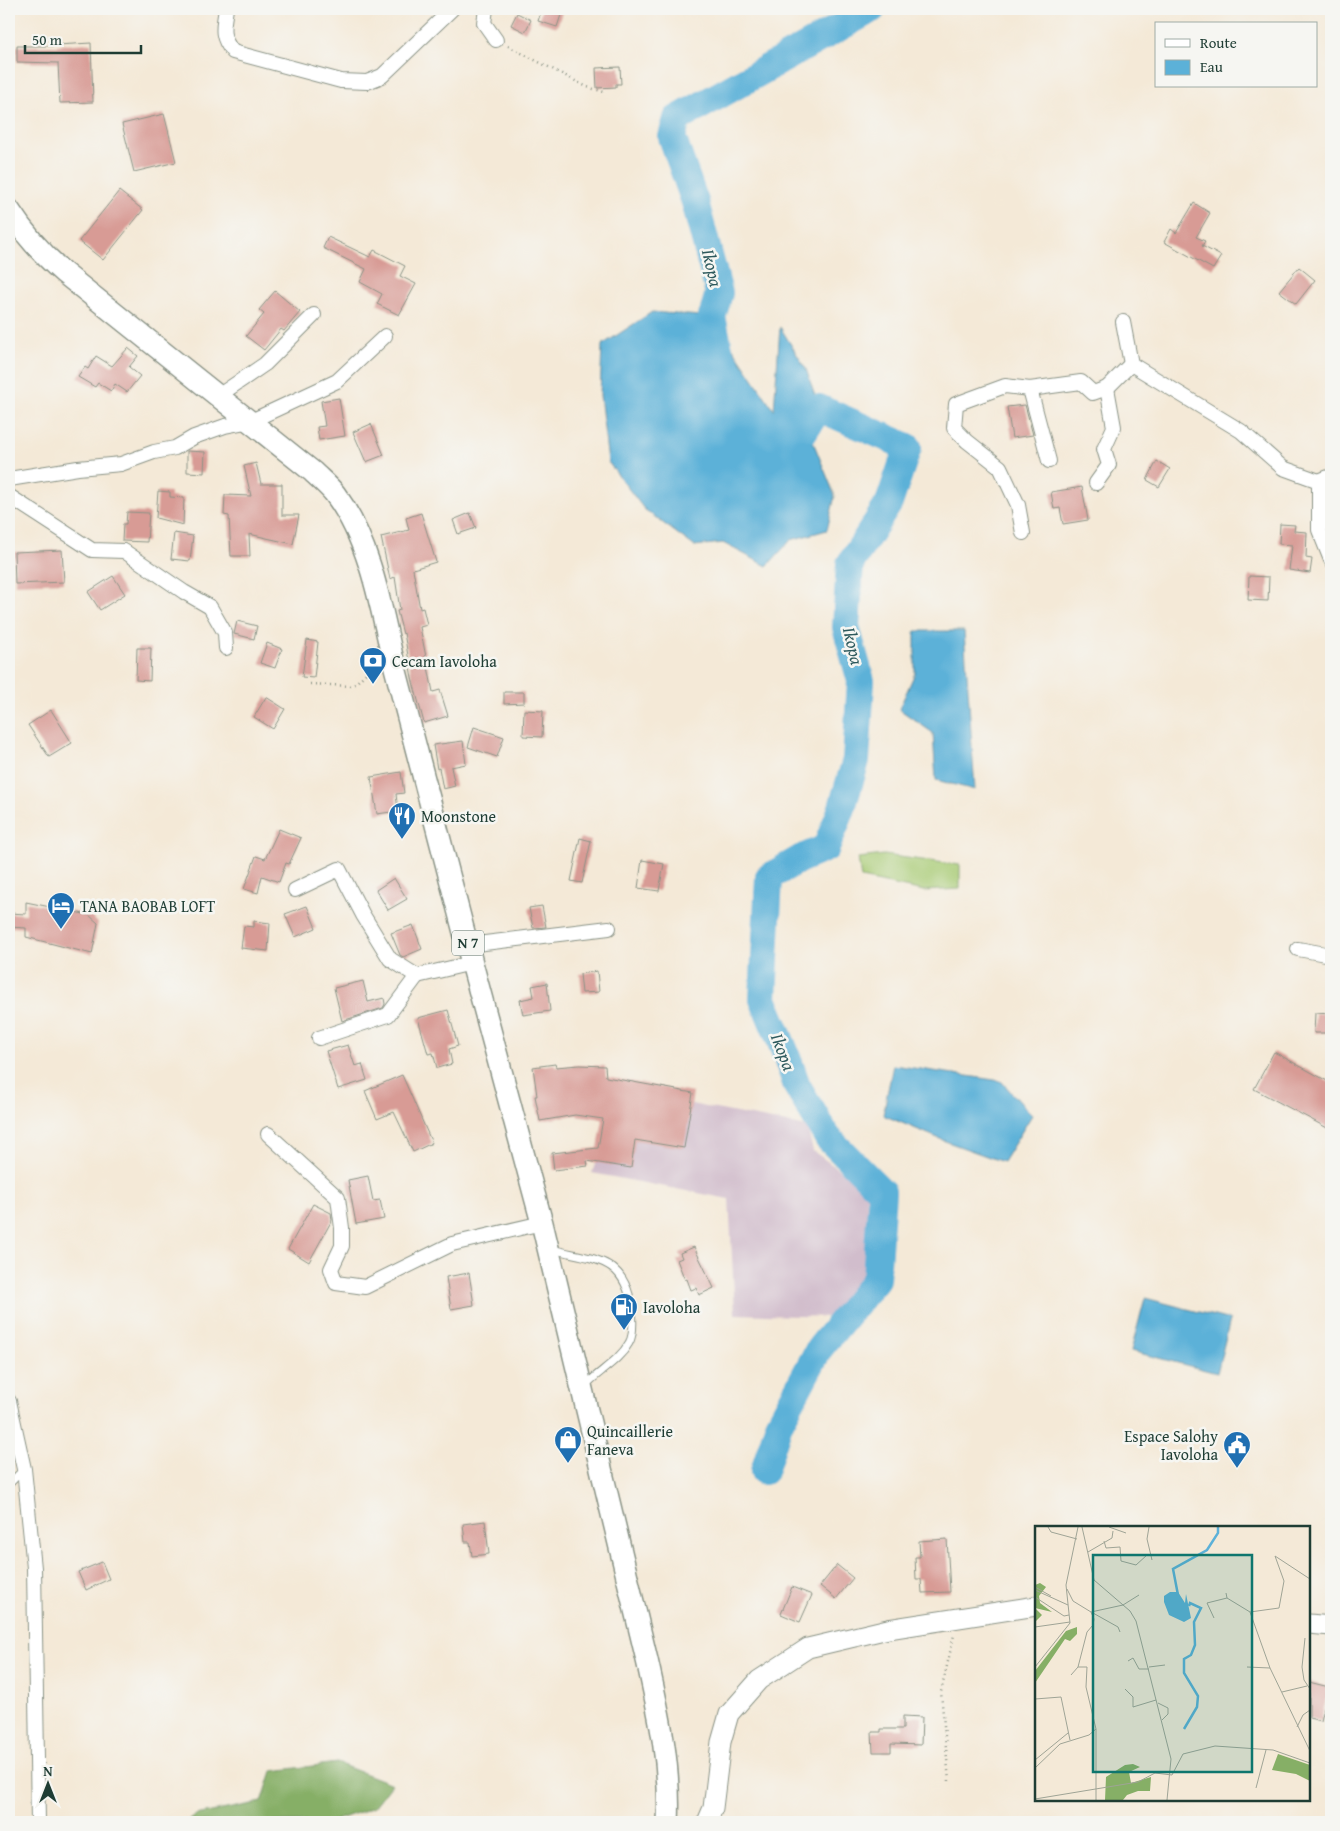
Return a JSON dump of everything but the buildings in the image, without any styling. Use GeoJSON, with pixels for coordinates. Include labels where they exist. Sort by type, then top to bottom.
{"type":"FeatureCollection","features":[{"type":"Feature","properties":{"kind":"main road","name":"N 7"},"geometry":{"type":"LineString","coordinates":[[9,210],[23,232],[43,254],[313,472],[334,494],[353,525],[369,563],[542,1223],[661,1721],[668,1784],[668,1822]]}},
{"type":"Feature","properties":{"kind":"street"},"geometry":{"type":"LineString","coordinates":[[226,9],[223,26],[225,42],[233,52],[341,81],[367,82],[382,76],[414,43],[452,9]]}},
{"type":"Feature","properties":{"kind":"street"},"geometry":{"type":"LineString","coordinates":[[486,9],[484,23],[496,40]]}},
{"type":"Feature","properties":{"kind":"street"},"geometry":{"type":"LineString","coordinates":[[218,396],[265,364],[314,315]]}},
{"type":"Feature","properties":{"kind":"street"},"geometry":{"type":"LineString","coordinates":[[1123,322],[1131,364],[1241,431],[1283,468],[1325,479],[1319,530],[1331,560]]}},
{"type":"Feature","properties":{"kind":"street"},"geometry":{"type":"LineString","coordinates":[[9,479],[78,468],[121,464],[154,452],[175,448],[194,437],[225,426],[251,421],[338,381],[385,336]]}},
{"type":"Feature","properties":{"kind":"street"},"geometry":{"type":"LineString","coordinates":[[1023,533],[1018,505],[1000,467],[967,441],[954,428],[956,404],[1005,386],[1030,389],[1080,382],[1094,393],[1107,388],[1131,364]]}},
{"type":"Feature","properties":{"kind":"street"},"geometry":{"type":"LineString","coordinates":[[1096,483],[1109,465],[1104,449],[1114,426],[1107,388]]}},
{"type":"Feature","properties":{"kind":"street"},"geometry":{"type":"LineString","coordinates":[[1030,389],[1049,461]]}},
{"type":"Feature","properties":{"kind":"street"},"geometry":{"type":"LineString","coordinates":[[9,496],[92,550],[124,551],[184,592],[210,607],[225,633],[226,648]]}},
{"type":"Feature","properties":{"kind":"street"},"geometry":{"type":"LineString","coordinates":[[295,890],[339,869],[363,915],[390,959],[417,976]]}},
{"type":"Feature","properties":{"kind":"street"},"geometry":{"type":"LineString","coordinates":[[319,1038],[388,1015],[417,976],[470,954],[609,928]]}},
{"type":"Feature","properties":{"kind":"street"},"geometry":{"type":"LineString","coordinates":[[1298,949],[1331,955]]}},
{"type":"Feature","properties":{"kind":"street"},"geometry":{"type":"LineString","coordinates":[[268,1134],[338,1198],[342,1246],[331,1270],[336,1283],[365,1287],[452,1244],[542,1223]]}},
{"type":"Feature","properties":{"kind":"street"},"geometry":{"type":"LineString","coordinates":[[9,1401],[24,1469],[34,1568],[38,1822]]}},
{"type":"Feature","properties":{"kind":"street"},"geometry":{"type":"LineString","coordinates":[[707,1822],[713,1808],[721,1742],[728,1714],[759,1680],[808,1648],[888,1629],[1035,1606]]}},
{"type":"Feature","properties":{"kind":"street"},"geometry":{"type":"LineString","coordinates":[[1310,1624],[1331,1626]]}},
{"type":"Feature","properties":{"kind":"lane"},"geometry":{"type":"LineString","coordinates":[[548,1248],[596,1259],[619,1272],[630,1292],[633,1318],[631,1341],[622,1354],[594,1377],[582,1390]]}},
{"type":"Feature","properties":{"kind":"lane"},"geometry":{"type":"LineString","coordinates":[[9,1484],[24,1469]]}},
{"type":"Feature","properties":{"kind":"path"},"geometry":{"type":"LineString","coordinates":[[496,40],[587,88],[604,92]]}},
{"type":"Feature","properties":{"kind":"path"},"geometry":{"type":"LineString","coordinates":[[310,684],[353,686],[372,667],[392,656]]}},
{"type":"Feature","properties":{"kind":"path"},"geometry":{"type":"LineString","coordinates":[[949,1781],[941,1692],[958,1619]]}},
{"type":"Feature","properties":{"kind":"shaded area"},"geometry":{"type":"Polygon","coordinates":[[[620,1090],[807,1127],[813,1151],[867,1190],[866,1271],[832,1317],[735,1314],[729,1199],[592,1173],[620,1090]]]}},
{"type":"Feature","properties":{"kind":"green space"},"geometry":{"type":"Polygon","coordinates":[[[884,855],[960,865],[960,889],[924,891],[861,878],[858,858],[884,855]]]}},
{"type":"Feature","properties":{"kind":"green space"},"geometry":{"type":"Polygon","coordinates":[[[337,1763],[392,1784],[374,1807],[331,1822],[186,1822],[196,1815],[262,1802],[272,1771],[337,1763]]]}},
{"type":"Feature","properties":{"kind":"water"},"geometry":{"type":"Polygon","coordinates":[[[652,312],[712,317],[774,410],[780,327],[806,369],[819,408],[812,439],[835,496],[827,530],[791,540],[767,566],[723,543],[694,546],[644,509],[608,462],[600,395],[602,345],[652,312]]]}},
{"type":"Feature","properties":{"kind":"water"},"geometry":{"type":"Polygon","coordinates":[[[915,631],[964,631],[975,790],[936,780],[933,733],[899,709],[915,673],[915,631]]]}},
{"type":"Feature","properties":{"kind":"water"},"geometry":{"type":"Polygon","coordinates":[[[893,1065],[1001,1081],[1032,1115],[1003,1162],[945,1141],[883,1115],[893,1065]]]}},
{"type":"Feature","properties":{"kind":"water"},"geometry":{"type":"Polygon","coordinates":[[[1145,1298],[1230,1320],[1217,1373],[1131,1351],[1145,1298]]]}},
{"type":"Feature","properties":{"kind":"waterway","name":"Ikopa"},"geometry":{"type":"LineString","coordinates":[[720,354],[712,317],[719,293],[695,202],[672,137],[677,119],[872,9]]}},
{"type":"Feature","properties":{"kind":"waterway","name":"Ikopa"},"geometry":{"type":"LineString","coordinates":[[764,1471],[779,1424],[819,1349],[876,1279],[882,1192],[828,1138],[797,1086],[763,999],[769,877],[800,859],[826,848],[841,811],[856,760],[861,681],[846,627],[850,564],[889,503],[908,447],[819,408],[799,439]]}},
{"type":"Feature","properties":{"kind":"place","name":"Cecam Iavoloha"},"geometry":{"type":"Point","coordinates":[373,685]}},
{"type":"Feature","properties":{"kind":"place","name":"Moonstone"},"geometry":{"type":"Point","coordinates":[402,840]}},
{"type":"Feature","properties":{"kind":"place","name":"TANA BAOBAB LOFT"},"geometry":{"type":"Point","coordinates":[61,930]}},
{"type":"Feature","properties":{"kind":"place","name":"Iavoloha"},"geometry":{"type":"Point","coordinates":[624,1331]}},
{"type":"Feature","properties":{"kind":"place","name":"Quincaillerie Faneva"},"geometry":{"type":"Point","coordinates":[568,1464]}},
{"type":"Feature","properties":{"kind":"place","name":"Espace Salohy Iavoloha"},"geometry":{"type":"Point","coordinates":[1237,1469]}}]}
